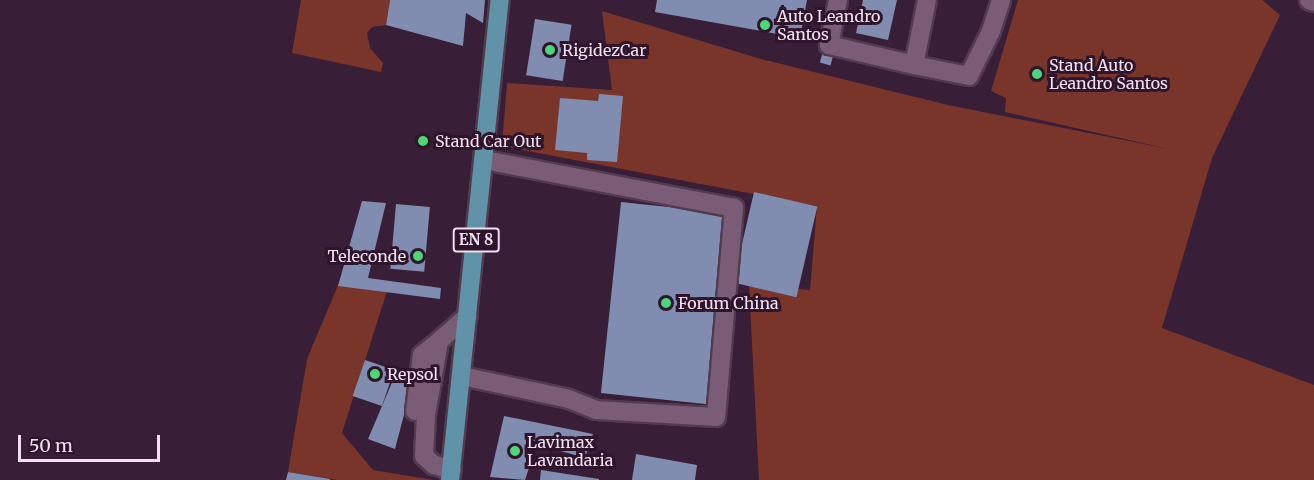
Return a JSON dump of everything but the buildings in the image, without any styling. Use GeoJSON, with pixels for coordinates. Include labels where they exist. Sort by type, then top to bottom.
{"type":"FeatureCollection","features":[{"type":"Feature","properties":{"kind":"main road","name":"EN 8"},"geometry":{"type":"LineString","coordinates":[[451,475],[500,0]]}},
{"type":"Feature","properties":{"kind":"street"},"geometry":{"type":"LineString","coordinates":[[838,0],[829,45],[969,76],[992,31],[1001,0]]}},
{"type":"Feature","properties":{"kind":"street"},"geometry":{"type":"LineString","coordinates":[[914,65],[927,0]]}},
{"type":"Feature","properties":{"kind":"street"},"geometry":{"type":"LineString","coordinates":[[1309,0],[1314,3]]}},
{"type":"Feature","properties":{"kind":"street"},"geometry":{"type":"LineString","coordinates":[[462,376],[569,399],[596,410],[716,417],[734,208],[484,160]]}},
{"type":"Feature","properties":{"kind":"street"},"geometry":{"type":"LineString","coordinates":[[451,475],[424,456],[431,378],[439,341],[468,316]]}},
{"type":"Feature","properties":{"kind":"shaded area"},"geometry":{"type":"Polygon","coordinates":[[[301,0],[390,0],[386,25],[372,27],[367,33],[370,48],[383,63],[381,72],[292,53],[301,0]]]}},
{"type":"Feature","properties":{"kind":"shaded area"},"geometry":{"type":"Polygon","coordinates":[[[1018,0],[1262,0],[1280,15],[1212,158],[1162,328],[1314,385],[1314,480],[759,480],[749,285],[810,290],[817,206],[502,146],[507,83],[612,90],[602,11],[761,59],[948,105],[1169,149],[1005,112],[1006,98],[991,91],[1018,0]]]}},
{"type":"Feature","properties":{"kind":"shaded area"},"geometry":{"type":"Polygon","coordinates":[[[339,283],[387,291],[342,433],[373,470],[433,480],[338,480],[288,472],[307,359],[339,283]]]}},
{"type":"Feature","properties":{"kind":"place","name":"Auto Leandro Santos"},"geometry":{"type":"Point","coordinates":[765,25]}},
{"type":"Feature","properties":{"kind":"place","name":"RigidezCar"},"geometry":{"type":"Point","coordinates":[550,50]}},
{"type":"Feature","properties":{"kind":"place","name":"Stand Auto Leandro Santos"},"geometry":{"type":"Point","coordinates":[1037,74]}},
{"type":"Feature","properties":{"kind":"place","name":"Stand Car Out"},"geometry":{"type":"Point","coordinates":[423,141]}},
{"type":"Feature","properties":{"kind":"place","name":"Teleconde"},"geometry":{"type":"Point","coordinates":[418,256]}},
{"type":"Feature","properties":{"kind":"place","name":"Forum China"},"geometry":{"type":"Point","coordinates":[666,303]}},
{"type":"Feature","properties":{"kind":"place","name":"Repsol"},"geometry":{"type":"Point","coordinates":[375,374]}},
{"type":"Feature","properties":{"kind":"place","name":"Lavimax Lavandaria"},"geometry":{"type":"Point","coordinates":[515,451]}}]}
